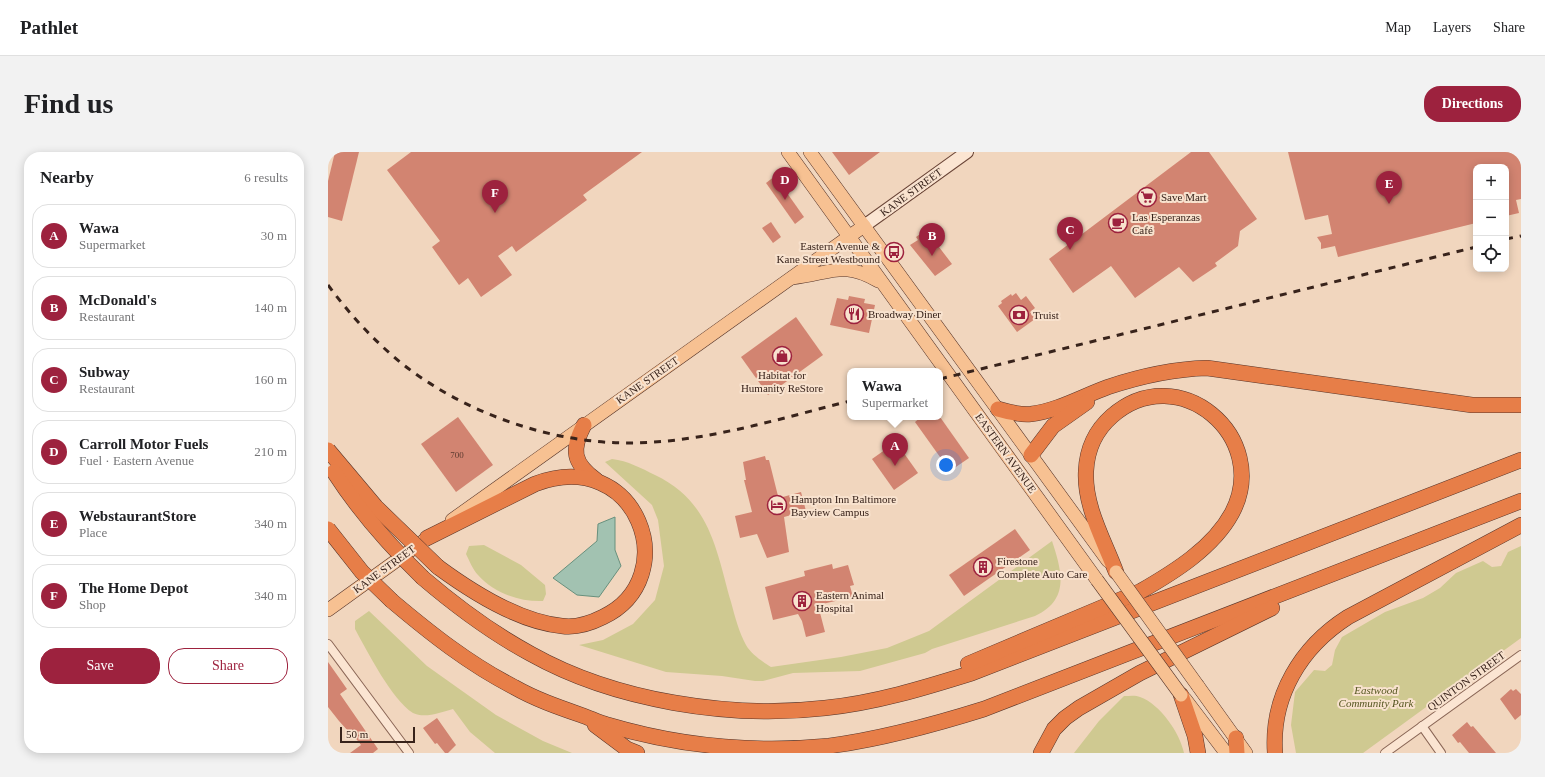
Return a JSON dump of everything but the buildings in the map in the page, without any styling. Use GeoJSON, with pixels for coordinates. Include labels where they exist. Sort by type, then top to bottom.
{"type":"FeatureCollection","features":[{"type":"Feature","properties":{"kind":"highway"},"geometry":{"type":"LineString","coordinates":[[998,410],[1030,414],[1047,410],[1108,388],[1159,372],[1182,368],[1207,368],[1472,405],[1521,405]]}},
{"type":"Feature","properties":{"kind":"highway"},"geometry":{"type":"LineString","coordinates":[[1031,455],[1053,426],[1108,388]]}},
{"type":"Feature","properties":{"kind":"highway"},"geometry":{"type":"LineString","coordinates":[[868,701],[969,664],[1141,591],[1162,579],[1206,546],[1232,512],[1240,490],[1241,468],[1236,446],[1229,432],[1217,417],[1202,406],[1184,399],[1164,396],[1145,398],[1116,412],[1102,425],[1093,440],[1088,455],[1087,489],[1092,509],[1116,572]]}},
{"type":"Feature","properties":{"kind":"highway"},"geometry":{"type":"LineString","coordinates":[[584,425],[575,447],[577,456],[581,467],[597,481]]}},
{"type":"Feature","properties":{"kind":"highway"},"geometry":{"type":"LineString","coordinates":[[328,450],[376,507],[438,567],[464,586],[488,600],[516,613],[543,622],[563,626],[579,626],[611,614],[633,590],[641,575],[645,540],[640,522],[631,507],[610,487],[580,476],[551,478],[427,538]]}},
{"type":"Feature","properties":{"kind":"highway"},"geometry":{"type":"LineString","coordinates":[[328,463],[365,516],[391,547],[422,578],[453,604],[495,633],[533,655],[574,674],[620,690],[661,701],[748,711],[782,712],[826,708],[868,701],[915,690],[972,673],[1521,460]]}},
{"type":"Feature","properties":{"kind":"highway"},"geometry":{"type":"LineString","coordinates":[[328,529],[362,572],[392,601],[430,633],[468,660],[514,688],[557,708],[607,725],[654,737],[697,745],[783,749],[820,746],[877,738],[924,727],[984,709],[1357,566],[1521,501]]}},
{"type":"Feature","properties":{"kind":"highway"},"geometry":{"type":"LineString","coordinates":[[1275,753],[1274,738],[1282,695],[1292,674],[1315,642],[1330,628],[1521,525]]}},
{"type":"Feature","properties":{"kind":"highway"},"geometry":{"type":"LineString","coordinates":[[1041,753],[1054,730],[1065,718],[1114,687],[1357,566]]}},
{"type":"Feature","properties":{"kind":"highway"},"geometry":{"type":"LineString","coordinates":[[1181,695],[1195,736],[1198,753]]}},
{"type":"Feature","properties":{"kind":"highway"},"geometry":{"type":"LineString","coordinates":[[581,715],[627,749],[637,753]]}},
{"type":"Feature","properties":{"kind":"main road","name":"EASTERN AVENUE"},"geometry":{"type":"LineString","coordinates":[[788,152],[1097,580],[1181,695],[1226,753]]}},
{"type":"Feature","properties":{"kind":"main road","name":"EASTERN AVENUE"},"geometry":{"type":"LineString","coordinates":[[810,152],[1198,686],[1236,746],[1246,753]]}},
{"type":"Feature","properties":{"kind":"main road","name":"KANE STREET"},"geometry":{"type":"LineString","coordinates":[[328,610],[584,425],[967,152]]}},
{"type":"Feature","properties":{"kind":"main road"},"geometry":{"type":"LineString","coordinates":[[790,278],[814,276],[836,269],[851,269],[864,273],[882,283]]}},
{"type":"Feature","properties":{"kind":"main road"},"geometry":{"type":"LineString","coordinates":[[1015,467],[1031,455]]}},
{"type":"Feature","properties":{"kind":"street"},"geometry":{"type":"LineString","coordinates":[[328,644],[408,753]]}},
{"type":"Feature","properties":{"kind":"street","name":"QUINTON STREET"},"geometry":{"type":"LineString","coordinates":[[1385,753],[1521,655]]}},
{"type":"Feature","properties":{"kind":"street"},"geometry":{"type":"LineString","coordinates":[[1422,726],[1442,753]]}},
{"type":"Feature","properties":{"kind":"green space"},"geometry":{"type":"Polygon","coordinates":[[[612,459],[624,461],[655,475],[673,486],[688,498],[708,528],[715,545],[739,630],[748,648],[754,655],[771,667],[841,657],[887,648],[929,631],[1052,541],[1060,574],[1058,593],[1054,602],[1035,616],[932,649],[925,653],[860,671],[793,673],[763,681],[666,672],[579,645],[603,640],[633,624],[655,600],[664,566],[658,520],[652,505],[605,462],[612,459]]]}},
{"type":"Feature","properties":{"kind":"green space"},"geometry":{"type":"Polygon","coordinates":[[[484,545],[521,565],[545,585],[546,594],[543,601],[525,600],[508,595],[484,581],[474,570],[466,554],[469,546],[484,545]]]}},
{"type":"Feature","properties":{"kind":"green space","name":"Eastwood Community Park"},"geometry":{"type":"Polygon","coordinates":[[[1521,546],[1521,638],[1363,753],[1296,753],[1291,725],[1295,692],[1314,670],[1325,671],[1332,665],[1335,650],[1342,637],[1385,612],[1423,598],[1440,588],[1456,573],[1483,561],[1492,567],[1501,566],[1508,552],[1521,546]]]}},
{"type":"Feature","properties":{"kind":"green space"},"geometry":{"type":"Polygon","coordinates":[[[369,611],[427,666],[496,715],[543,741],[572,753],[495,753],[470,732],[453,709],[428,715],[418,715],[413,713],[405,707],[389,687],[355,629],[355,621],[369,611]]]}},
{"type":"Feature","properties":{"kind":"green space"},"geometry":{"type":"Polygon","coordinates":[[[1124,696],[1138,696],[1155,706],[1174,728],[1184,753],[1074,753],[1099,721],[1124,696]]]}},
{"type":"Feature","properties":{"kind":"shaded area"},"geometry":{"type":"Polygon","coordinates":[[[615,517],[615,550],[621,566],[599,597],[577,595],[553,578],[597,541],[598,524],[615,517]]]}},
{"type":"Feature","properties":{"kind":"railway"},"geometry":{"type":"LineString","coordinates":[[1509,238],[1521,236]]}},
{"type":"Feature","properties":{"kind":"railway"},"geometry":{"type":"LineString","coordinates":[[943,378],[1473,248]]}},
{"type":"Feature","properties":{"kind":"railway"},"geometry":{"type":"LineString","coordinates":[[328,285],[354,318],[374,338],[394,357],[429,383],[482,411],[510,422],[569,438],[599,442],[628,443],[684,439],[740,429],[847,402]]}},
{"type":"Feature","properties":{"kind":"place","name":"Save Mart"},"geometry":{"type":"Point","coordinates":[1147,197]}},
{"type":"Feature","properties":{"kind":"place","name":"Carroll Motor Fuels"},"geometry":{"type":"Point","coordinates":[785,200]}},
{"type":"Feature","properties":{"kind":"place","name":"WebstaurantStore"},"geometry":{"type":"Point","coordinates":[1389,204]}},
{"type":"Feature","properties":{"kind":"place","name":"The Home Depot"},"geometry":{"type":"Point","coordinates":[495,213]}},
{"type":"Feature","properties":{"kind":"place","name":"Las Esperanzas Café"},"geometry":{"type":"Point","coordinates":[1118,223]}},
{"type":"Feature","properties":{"kind":"place","name":"Subway"},"geometry":{"type":"Point","coordinates":[1070,250]}},
{"type":"Feature","properties":{"kind":"place","name":"Eastern Avenue & Kane Street Westbound"},"geometry":{"type":"Point","coordinates":[894,252]}},
{"type":"Feature","properties":{"kind":"place","name":"McDonald's"},"geometry":{"type":"Point","coordinates":[932,256]}},
{"type":"Feature","properties":{"kind":"place","name":"Broadway Diner"},"geometry":{"type":"Point","coordinates":[854,314]}},
{"type":"Feature","properties":{"kind":"place","name":"Truist"},"geometry":{"type":"Point","coordinates":[1019,315]}},
{"type":"Feature","properties":{"kind":"place","name":"Habitat for Humanity ReStore"},"geometry":{"type":"Point","coordinates":[782,356]}},
{"type":"Feature","properties":{"kind":"place","name":"Wawa"},"geometry":{"type":"Point","coordinates":[895,466]}},
{"type":"Feature","properties":{"kind":"place","name":"Hampton Inn Baltimore Bayview Campus"},"geometry":{"type":"Point","coordinates":[777,505]}},
{"type":"Feature","properties":{"kind":"place","name":"Firestone Complete Auto Care"},"geometry":{"type":"Point","coordinates":[983,567]}},
{"type":"Feature","properties":{"kind":"place","name":"Eastern Animal Hospital"},"geometry":{"type":"Point","coordinates":[802,601]}}]}
